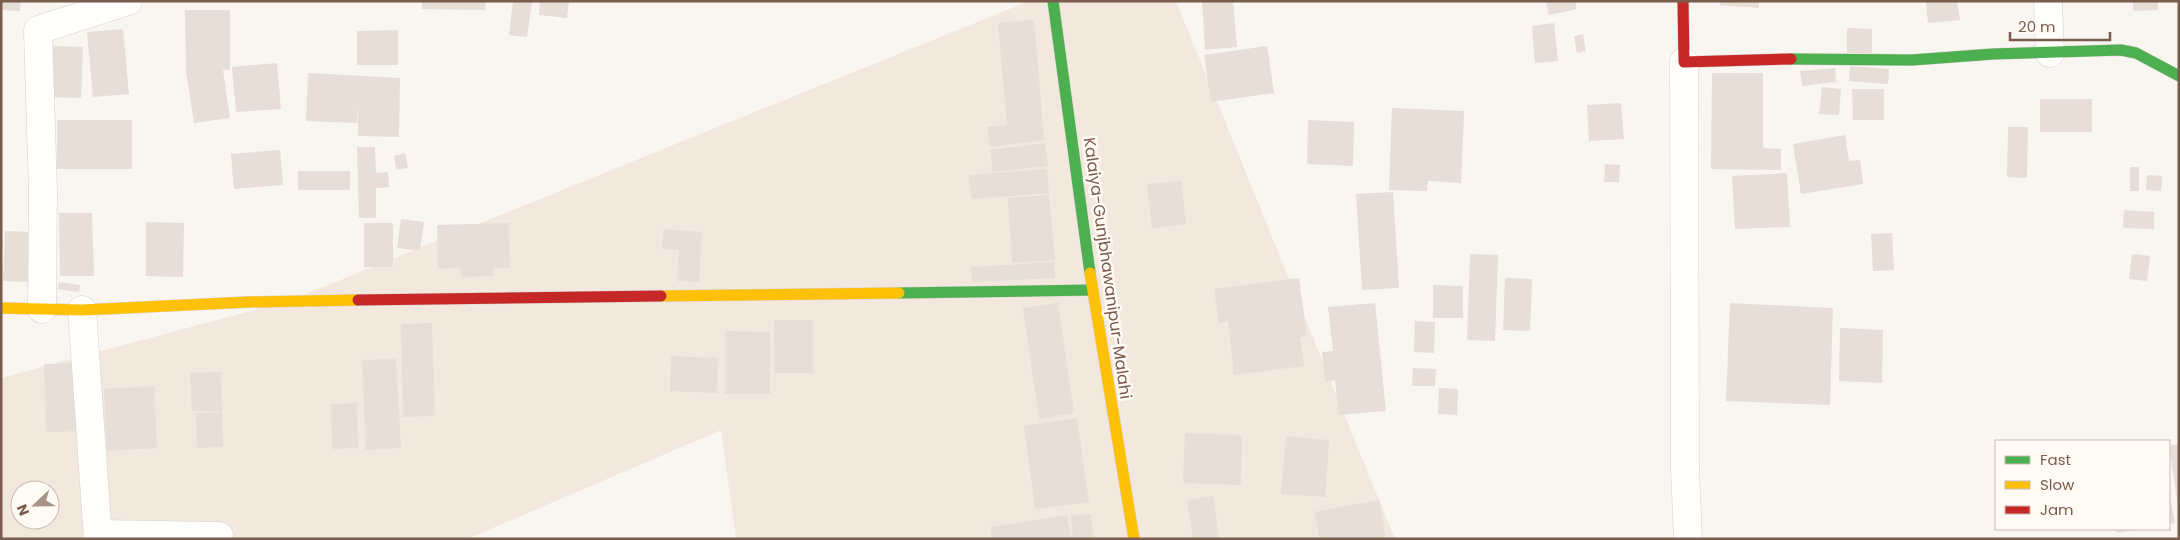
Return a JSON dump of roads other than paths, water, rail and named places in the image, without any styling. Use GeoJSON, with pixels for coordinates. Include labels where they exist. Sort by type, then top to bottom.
{"type":"FeatureCollection","features":[{"type":"Feature","properties":{"kind":"street"},"geometry":{"type":"LineString","coordinates":[[42,309],[42,192],[38,30],[128,1]]}},
{"type":"Feature","properties":{"kind":"street","name":"Kalaiya-Gunjbhawanipur-Malahi"},"geometry":{"type":"LineString","coordinates":[[1053,1],[1092,290],[1134,539]]}},
{"type":"Feature","properties":{"kind":"street"},"geometry":{"type":"LineString","coordinates":[[1683,1],[1685,459],[1688,539]]}},
{"type":"Feature","properties":{"kind":"street"},"geometry":{"type":"LineString","coordinates":[[2048,1],[2050,53]]}},
{"type":"Feature","properties":{"kind":"street"},"geometry":{"type":"LineString","coordinates":[[1684,62],[1794,58],[1912,60],[1993,54],[2121,50],[2136,54],[2179,76]]}},
{"type":"Feature","properties":{"kind":"street"},"geometry":{"type":"LineString","coordinates":[[1,308],[82,310],[249,302],[1092,290]]}},
{"type":"Feature","properties":{"kind":"street"},"geometry":{"type":"LineString","coordinates":[[82,310],[98,536],[218,536]]}}]}
